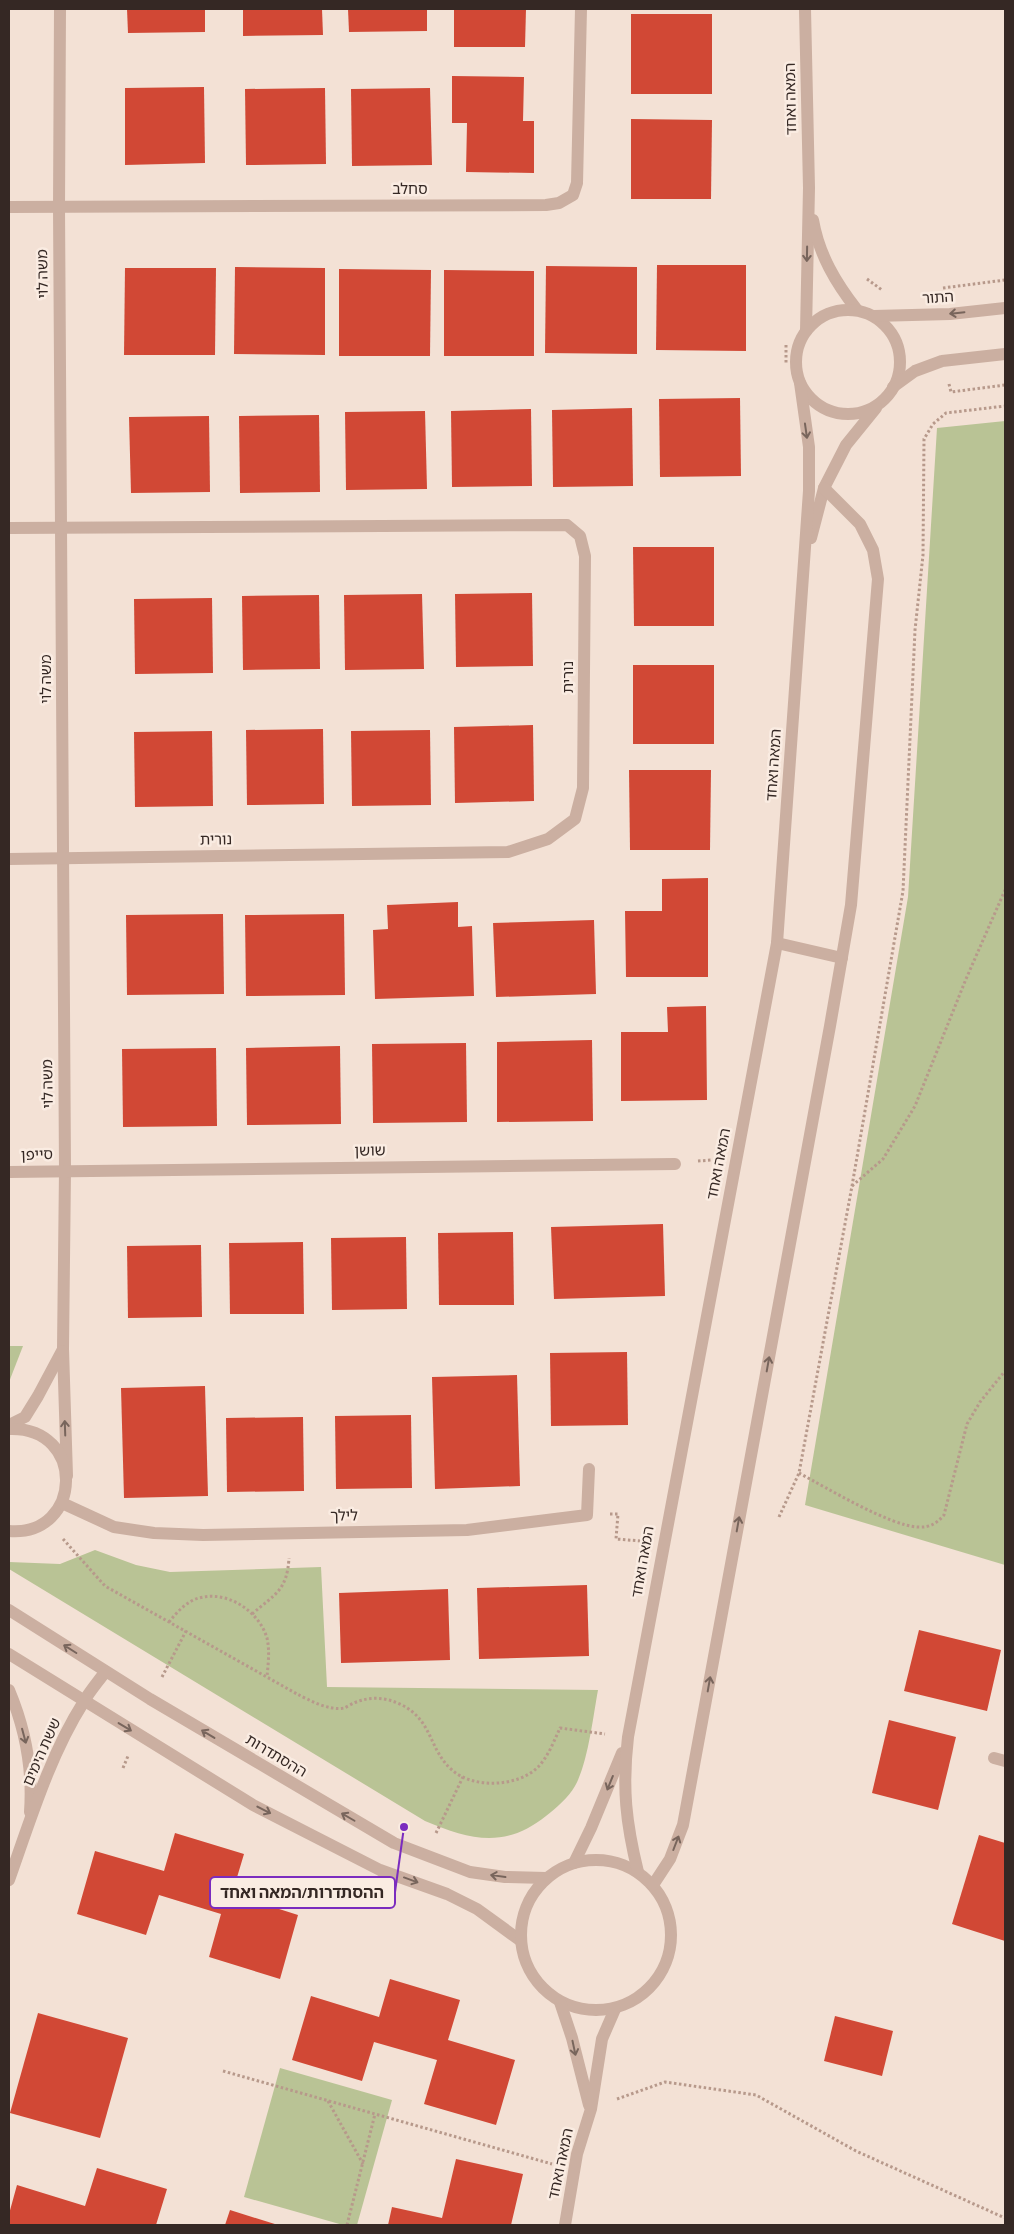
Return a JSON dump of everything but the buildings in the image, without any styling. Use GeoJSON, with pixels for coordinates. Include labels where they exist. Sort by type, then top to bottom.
{"type":"FeatureCollection","features":[{"type":"Feature","properties":{"kind":"street","name":"משה לוי"},"geometry":{"type":"LineString","coordinates":[[60,9],[59,207],[65,1170],[63,1349],[67,1476],[62,1503]]}},
{"type":"Feature","properties":{"kind":"street","name":"סחלב"},"geometry":{"type":"LineString","coordinates":[[9,207],[546,205],[559,203],[573,195],[577,183],[581,9]]}},
{"type":"Feature","properties":{"kind":"street","name":"המאה ואחד"},"geometry":{"type":"LineString","coordinates":[[805,9],[809,188],[806,331]]}},
{"type":"Feature","properties":{"kind":"street","name":"המאה ואחד"},"geometry":{"type":"LineString","coordinates":[[809,188],[816,238],[832,275],[857,310]]}},
{"type":"Feature","properties":{"kind":"street","name":"התור"},"geometry":{"type":"LineString","coordinates":[[874,316],[950,314],[1005,308]]}},
{"type":"Feature","properties":{"kind":"street"},"geometry":{"type":"LineString","coordinates":[[893,387],[899,372],[900,356],[895,340],[886,327],[874,316],[857,310],[828,313],[816,320],[806,331],[798,347],[796,365],[800,382],[808,396],[820,406],[834,412],[850,414],[865,411],[878,404],[893,387],[915,371],[942,362],[1005,354]]}},
{"type":"Feature","properties":{"kind":"street","name":"המאה ואחד"},"geometry":{"type":"LineString","coordinates":[[638,1872],[625,1805],[624,1771],[628,1737],[663,1542],[738,1156],[776,944],[809,490],[809,447],[800,382]]}},
{"type":"Feature","properties":{"kind":"street","name":"המאה ואחד"},"geometry":{"type":"LineString","coordinates":[[802,592],[809,544],[824,488],[846,445],[878,404]]}},
{"type":"Feature","properties":{"kind":"street"},"geometry":{"type":"LineString","coordinates":[[653,1885],[670,1859],[683,1825],[851,905],[878,578],[873,550],[860,524],[824,488]]}},
{"type":"Feature","properties":{"kind":"street","name":"נורית"},"geometry":{"type":"LineString","coordinates":[[9,528],[566,525],[580,536],[585,556],[583,788],[575,819],[548,840],[508,852],[9,859]]}},
{"type":"Feature","properties":{"kind":"street"},"geometry":{"type":"LineString","coordinates":[[776,944],[842,958]]}},
{"type":"Feature","properties":{"kind":"street","name":"שושן"},"geometry":{"type":"LineString","coordinates":[[65,1170],[675,1164]]}},
{"type":"Feature","properties":{"kind":"street","name":"סייפן"},"geometry":{"type":"LineString","coordinates":[[9,1172],[65,1170]]}},
{"type":"Feature","properties":{"kind":"street","name":"משה לוי"},"geometry":{"type":"LineString","coordinates":[[9,1427],[25,1417],[63,1349]]}},
{"type":"Feature","properties":{"kind":"street"},"geometry":{"type":"LineString","coordinates":[[9,1427],[23,1428],[39,1434],[53,1444],[63,1459],[67,1476]]}},
{"type":"Feature","properties":{"kind":"street"},"geometry":{"type":"LineString","coordinates":[[587,1515],[588,1469]]}},
{"type":"Feature","properties":{"kind":"street"},"geometry":{"type":"LineString","coordinates":[[9,1531],[35,1528],[51,1517],[62,1503]]}},
{"type":"Feature","properties":{"kind":"street","name":"לילך"},"geometry":{"type":"LineString","coordinates":[[62,1503],[114,1527],[154,1533],[203,1535],[467,1530],[587,1515]]}},
{"type":"Feature","properties":{"kind":"street","name":"ההסתדרות"},"geometry":{"type":"LineString","coordinates":[[9,1610],[106,1672],[378,1834],[425,1856],[470,1872],[505,1877],[546,1878]]}},
{"type":"Feature","properties":{"kind":"street"},"geometry":{"type":"LineString","coordinates":[[9,1654],[83,1702],[253,1805],[380,1870],[447,1894],[477,1909],[520,1941]]}},
{"type":"Feature","properties":{"kind":"street","name":"ששת הימים"},"geometry":{"type":"LineString","coordinates":[[9,1880],[29,1822],[65,1735],[83,1702],[106,1672]]}},
{"type":"Feature","properties":{"kind":"street"},"geometry":{"type":"LineString","coordinates":[[9,1690],[16,1706],[26,1745],[32,1786],[29,1822]]}},
{"type":"Feature","properties":{"kind":"street","name":"המאה ואחד"},"geometry":{"type":"LineString","coordinates":[[574,1863],[592,1828],[628,1737]]}},
{"type":"Feature","properties":{"kind":"street"},"geometry":{"type":"LineString","coordinates":[[596,1859],[618,1862],[638,1872],[653,1885],[664,1902],[670,1921],[671,1940],[666,1963],[654,1984],[636,1999],[615,2008],[596,2011],[577,2009],[560,2002],[540,1986],[526,1965],[520,1941],[523,1917],[531,1896],[546,1878],[559,1869],[574,1863],[596,1859]]}},
{"type":"Feature","properties":{"kind":"street"},"geometry":{"type":"LineString","coordinates":[[560,2002],[572,2038],[591,2109]]}},
{"type":"Feature","properties":{"kind":"street","name":"המאה ואחד"},"geometry":{"type":"LineString","coordinates":[[565,2225],[574,2170],[591,2109],[602,2039],[615,2008]]}},
{"type":"Feature","properties":{"kind":"path"},"geometry":{"type":"LineString","coordinates":[[862,275],[883,291]]}},
{"type":"Feature","properties":{"kind":"path"},"geometry":{"type":"LineString","coordinates":[[939,288],[1005,280]]}},
{"type":"Feature","properties":{"kind":"path"},"geometry":{"type":"LineString","coordinates":[[951,392],[1005,385]]}},
{"type":"Feature","properties":{"kind":"path"},"geometry":{"type":"LineString","coordinates":[[779,1517],[800,1473],[903,891],[915,630],[923,555],[924,439],[933,424],[946,412],[1005,406]]}},
{"type":"Feature","properties":{"kind":"path"},"geometry":{"type":"LineString","coordinates":[[852,1186],[883,1159],[915,1106],[966,979],[1005,890]]}},
{"type":"Feature","properties":{"kind":"path"},"geometry":{"type":"LineString","coordinates":[[675,1164],[738,1156]]}},
{"type":"Feature","properties":{"kind":"path"},"geometry":{"type":"LineString","coordinates":[[800,1473],[896,1522],[919,1528],[936,1524],[944,1515],[967,1424],[980,1402],[1005,1371]]}},
{"type":"Feature","properties":{"kind":"path"},"geometry":{"type":"LineString","coordinates":[[587,1515],[618,1514],[616,1539],[663,1542]]}},
{"type":"Feature","properties":{"kind":"path"},"geometry":{"type":"LineString","coordinates":[[47,1520],[105,1586],[267,1677],[321,1705],[344,1708],[361,1701],[376,1698],[402,1705],[423,1721],[441,1757],[452,1770],[476,1782],[492,1783],[523,1777],[537,1768],[548,1752],[560,1728],[628,1737]]}},
{"type":"Feature","properties":{"kind":"path"},"geometry":{"type":"LineString","coordinates":[[252,1614],[284,1586],[288,1573],[290,1533]]}},
{"type":"Feature","properties":{"kind":"path"},"geometry":{"type":"LineString","coordinates":[[169,1622],[188,1603],[199,1598],[209,1596],[232,1600],[252,1614],[260,1624],[266,1638],[268,1657],[267,1677]]}},
{"type":"Feature","properties":{"kind":"path"},"geometry":{"type":"LineString","coordinates":[[425,1856],[463,1777]]}},
{"type":"Feature","properties":{"kind":"path"},"geometry":{"type":"LineString","coordinates":[[223,2071],[574,2170]]}},
{"type":"Feature","properties":{"kind":"path"},"geometry":{"type":"LineString","coordinates":[[591,2109],[665,2082],[756,2095],[856,2151],[1005,2218]]}},
{"type":"Feature","properties":{"kind":"path"},"geometry":{"type":"LineString","coordinates":[[328,2101],[362,2164]]}},
{"type":"Feature","properties":{"kind":"path"},"geometry":{"type":"LineString","coordinates":[[347,2225],[376,2114]]}},
{"type":"Feature","properties":{"kind":"green space"},"geometry":{"type":"Polygon","coordinates":[[[1005,421],[1005,1565],[805,1505],[908,897],[937,428],[1005,421]]]}},
{"type":"Feature","properties":{"kind":"green space"},"geometry":{"type":"Polygon","coordinates":[[[9,1346],[23,1346],[9,1382],[9,1346]]]}},
{"type":"Feature","properties":{"kind":"green space"},"geometry":{"type":"Polygon","coordinates":[[[95,1550],[136,1565],[170,1572],[321,1567],[327,1687],[598,1690],[587,1753],[580,1776],[575,1786],[558,1806],[531,1826],[516,1833],[502,1837],[487,1838],[457,1833],[425,1821],[9,1569],[9,1562],[60,1564],[95,1550]]]}},
{"type":"Feature","properties":{"kind":"green space"},"geometry":{"type":"Polygon","coordinates":[[[280,2068],[392,2100],[357,2225],[343,2225],[244,2197],[280,2068]]]}},
{"type":"Feature","properties":{"kind":"place","name":"ההסתדרות/המאה ואחד"},"geometry":{"type":"Point","coordinates":[404,1827]}}]}
